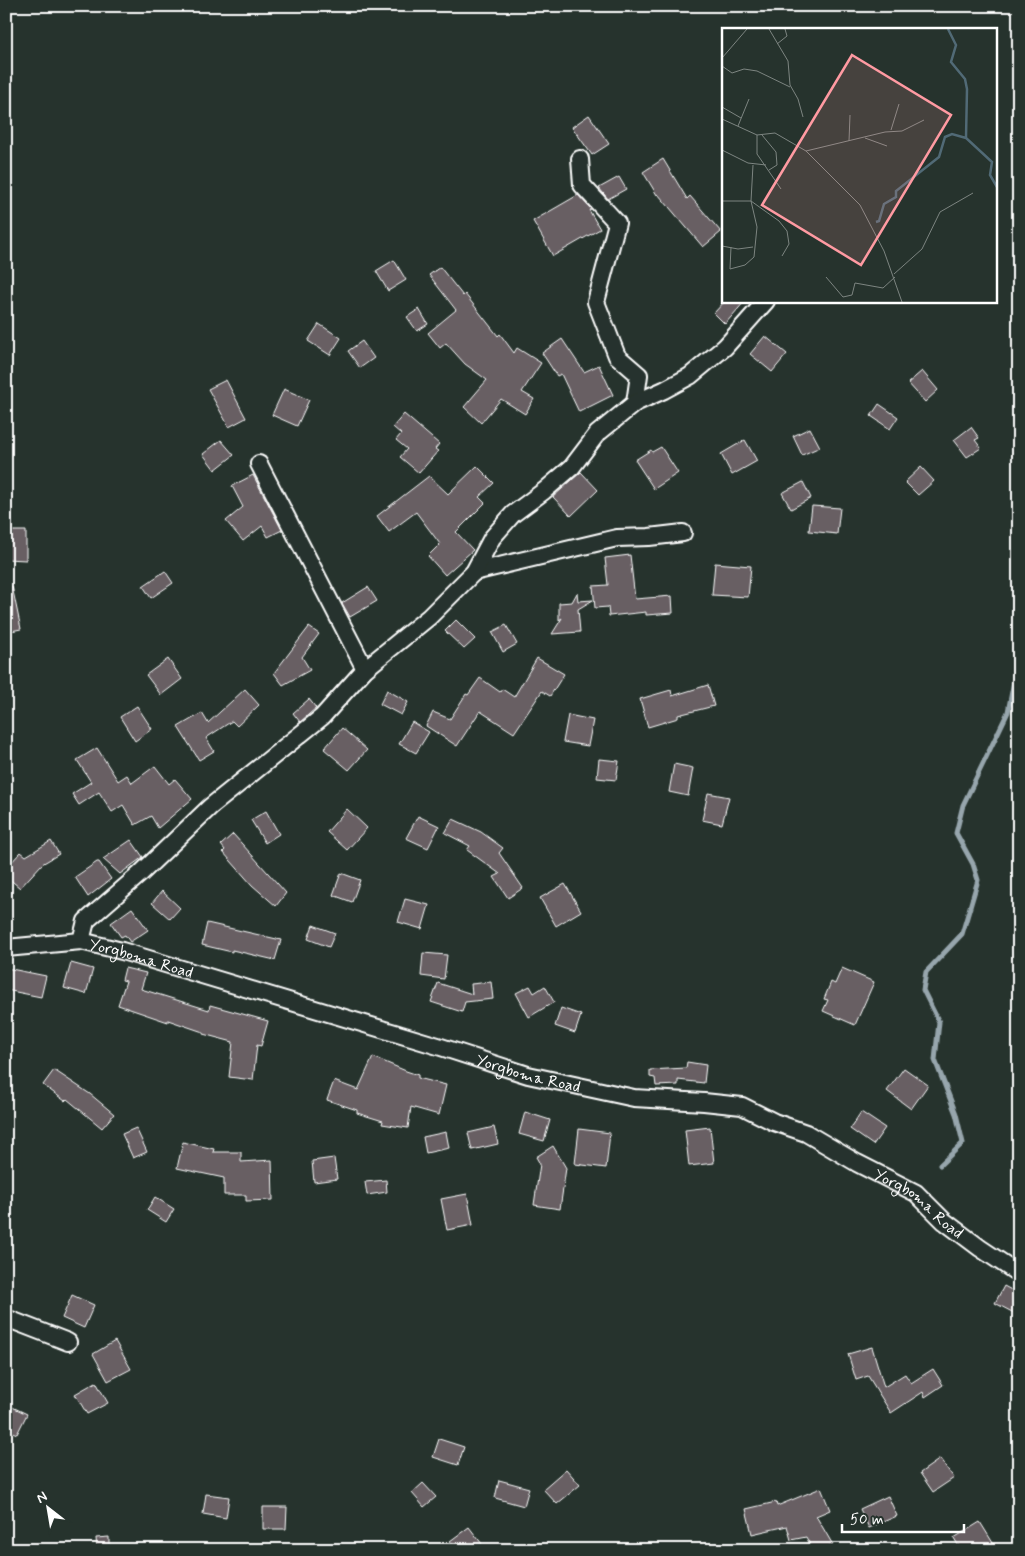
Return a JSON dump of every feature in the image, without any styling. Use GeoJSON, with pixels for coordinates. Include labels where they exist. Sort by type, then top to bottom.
{"type":"FeatureCollection","features":[{"type":"Feature","properties":{"kind":"street"},"geometry":{"type":"LineString","coordinates":[[580,159],[582,185],[616,223],[596,302],[617,356],[639,375],[635,403]]}},
{"type":"Feature","properties":{"kind":"street"},"geometry":{"type":"LineString","coordinates":[[81,941],[86,920],[140,874],[210,807],[322,718],[364,669],[429,617],[474,572],[492,538],[513,514],[572,467],[597,434],[635,403],[690,376],[724,347],[765,302]]}},
{"type":"Feature","properties":{"kind":"street"},"geometry":{"type":"LineString","coordinates":[[259,464],[364,669]]}},
{"type":"Feature","properties":{"kind":"street"},"geometry":{"type":"LineString","coordinates":[[474,572],[617,538],[649,538],[683,533]]}},
{"type":"Feature","properties":{"kind":"street","name":"Yorgboma Road"},"geometry":{"type":"LineString","coordinates":[[6,948],[81,941],[428,1043],[528,1075],[634,1098],[742,1106],[774,1122],[806,1133],[857,1163],[916,1194],[944,1221],[1019,1274]]}},
{"type":"Feature","properties":{"kind":"street"},"geometry":{"type":"LineString","coordinates":[[6,1318],[68,1342]]}},
{"type":"Feature","properties":{"kind":"building"},"geometry":{"type":"Polygon","coordinates":[[[589,115],[609,144],[592,155],[572,127],[589,115]]]}},
{"type":"Feature","properties":{"kind":"building"},"geometry":{"type":"Polygon","coordinates":[[[663,159],[687,199],[690,196],[721,232],[703,247],[657,195],[643,172],[663,159]]]}},
{"type":"Feature","properties":{"kind":"building"},"geometry":{"type":"Polygon","coordinates":[[[619,177],[626,189],[608,199],[599,188],[619,177]]]}},
{"type":"Feature","properties":{"kind":"building"},"geometry":{"type":"Polygon","coordinates":[[[578,195],[591,209],[589,210],[600,229],[553,256],[533,221],[578,195]]]}},
{"type":"Feature","properties":{"kind":"building"},"geometry":{"type":"Polygon","coordinates":[[[394,260],[406,280],[388,291],[376,271],[394,260]]]}},
{"type":"Feature","properties":{"kind":"building"},"geometry":{"type":"Polygon","coordinates":[[[440,267],[463,296],[465,294],[498,336],[500,334],[514,353],[517,348],[541,363],[522,392],[534,399],[525,414],[501,399],[481,423],[464,407],[487,380],[465,364],[446,343],[440,348],[428,333],[456,310],[429,275],[440,267]]]}},
{"type":"Feature","properties":{"kind":"building"},"geometry":{"type":"Polygon","coordinates":[[[724,302],[744,302],[725,324],[714,313],[724,302]]]}},
{"type":"Feature","properties":{"kind":"building"},"geometry":{"type":"Polygon","coordinates":[[[419,309],[428,324],[417,331],[407,317],[419,309]]]}},
{"type":"Feature","properties":{"kind":"building"},"geometry":{"type":"Polygon","coordinates":[[[319,324],[341,338],[330,355],[308,341],[319,324]]]}},
{"type":"Feature","properties":{"kind":"building"},"geometry":{"type":"Polygon","coordinates":[[[765,336],[787,354],[772,372],[750,354],[765,336]]]}},
{"type":"Feature","properties":{"kind":"building"},"geometry":{"type":"Polygon","coordinates":[[[562,339],[584,372],[599,365],[613,395],[579,412],[561,374],[557,376],[542,353],[562,339]]]}},
{"type":"Feature","properties":{"kind":"building"},"geometry":{"type":"Polygon","coordinates":[[[362,341],[374,358],[360,368],[348,351],[362,341]]]}},
{"type":"Feature","properties":{"kind":"building"},"geometry":{"type":"Polygon","coordinates":[[[922,371],[938,390],[925,402],[908,383],[922,371]]]}},
{"type":"Feature","properties":{"kind":"building"},"geometry":{"type":"Polygon","coordinates":[[[226,380],[246,418],[229,427],[208,389],[226,380]]]}},
{"type":"Feature","properties":{"kind":"building"},"geometry":{"type":"Polygon","coordinates":[[[284,389],[309,400],[297,426],[272,415],[284,389]]]}},
{"type":"Feature","properties":{"kind":"building"},"geometry":{"type":"Polygon","coordinates":[[[879,404],[898,417],[890,429],[871,416],[879,404]]]}},
{"type":"Feature","properties":{"kind":"building"},"geometry":{"type":"Polygon","coordinates":[[[404,414],[439,444],[435,449],[438,451],[419,473],[400,457],[407,449],[396,440],[401,434],[393,427],[404,414]]]}},
{"type":"Feature","properties":{"kind":"building"},"geometry":{"type":"Polygon","coordinates":[[[971,427],[979,438],[975,440],[981,448],[967,457],[954,440],[971,427]]]}},
{"type":"Feature","properties":{"kind":"building"},"geometry":{"type":"Polygon","coordinates":[[[810,428],[820,447],[802,455],[793,436],[810,428]]]}},
{"type":"Feature","properties":{"kind":"building"},"geometry":{"type":"Polygon","coordinates":[[[221,440],[234,455],[215,470],[203,454],[221,440]]]}},
{"type":"Feature","properties":{"kind":"building"},"geometry":{"type":"Polygon","coordinates":[[[745,440],[757,461],[732,475],[721,454],[745,440]]]}},
{"type":"Feature","properties":{"kind":"building"},"geometry":{"type":"Polygon","coordinates":[[[661,447],[678,473],[654,489],[635,460],[651,450],[652,452],[661,447]]]}},
{"type":"Feature","properties":{"kind":"building"},"geometry":{"type":"Polygon","coordinates":[[[477,466],[494,483],[479,497],[485,503],[456,532],[473,550],[445,575],[428,556],[440,544],[416,512],[389,532],[377,516],[429,476],[448,494],[477,466]]]}},
{"type":"Feature","properties":{"kind":"building"},"geometry":{"type":"Polygon","coordinates":[[[921,467],[934,481],[918,495],[905,482],[921,467]]]}},
{"type":"Feature","properties":{"kind":"building"},"geometry":{"type":"Polygon","coordinates":[[[581,472],[598,490],[571,516],[553,497],[581,472]]]}},
{"type":"Feature","properties":{"kind":"building"},"geometry":{"type":"Polygon","coordinates":[[[253,475],[282,530],[268,537],[262,526],[243,541],[226,521],[243,507],[232,486],[253,475]]]}},
{"type":"Feature","properties":{"kind":"building"},"geometry":{"type":"Polygon","coordinates":[[[803,482],[811,498],[791,509],[782,493],[803,482]]]}},
{"type":"Feature","properties":{"kind":"building"},"geometry":{"type":"Polygon","coordinates":[[[812,506],[840,508],[837,534],[809,531],[812,506]]]}},
{"type":"Feature","properties":{"kind":"building"},"geometry":{"type":"Polygon","coordinates":[[[6,531],[26,531],[26,560],[6,559],[6,531]]]}},
{"type":"Feature","properties":{"kind":"building"},"geometry":{"type":"Polygon","coordinates":[[[630,555],[635,599],[672,596],[673,613],[646,615],[646,612],[609,616],[608,607],[595,608],[593,586],[608,585],[605,558],[630,555]]]}},
{"type":"Feature","properties":{"kind":"building"},"geometry":{"type":"Polygon","coordinates":[[[715,563],[751,566],[748,597],[712,595],[715,563]]]}},
{"type":"Feature","properties":{"kind":"building"},"geometry":{"type":"Polygon","coordinates":[[[165,571],[173,583],[151,598],[143,586],[165,571]]]}},
{"type":"Feature","properties":{"kind":"building"},"geometry":{"type":"Polygon","coordinates":[[[12,586],[21,629],[6,632],[6,587],[12,586]]]}},
{"type":"Feature","properties":{"kind":"building"},"geometry":{"type":"Polygon","coordinates":[[[368,587],[377,601],[350,617],[342,603],[368,587]]]}},
{"type":"Feature","properties":{"kind":"building"},"geometry":{"type":"Polygon","coordinates":[[[577,593],[578,601],[593,600],[578,609],[580,632],[552,634],[562,618],[559,620],[559,603],[572,602],[577,593]]]}},
{"type":"Feature","properties":{"kind":"building"},"geometry":{"type":"Polygon","coordinates":[[[456,620],[475,639],[464,649],[445,631],[456,620]]]}},
{"type":"Feature","properties":{"kind":"building"},"geometry":{"type":"Polygon","coordinates":[[[506,625],[517,644],[503,652],[492,632],[506,625]]]}},
{"type":"Feature","properties":{"kind":"building"},"geometry":{"type":"Polygon","coordinates":[[[309,627],[319,634],[302,657],[310,670],[283,685],[274,673],[309,627]]]}},
{"type":"Feature","properties":{"kind":"building"},"geometry":{"type":"Polygon","coordinates":[[[537,658],[564,674],[550,696],[542,691],[514,733],[480,711],[457,746],[426,726],[433,712],[450,719],[466,694],[468,695],[480,678],[500,692],[502,689],[514,697],[537,658]]]}},
{"type":"Feature","properties":{"kind":"building"},"geometry":{"type":"Polygon","coordinates":[[[168,659],[182,679],[161,695],[146,675],[168,659]]]}},
{"type":"Feature","properties":{"kind":"building"},"geometry":{"type":"Polygon","coordinates":[[[708,685],[714,706],[678,715],[678,718],[648,727],[640,699],[671,690],[672,696],[708,685]]]}},
{"type":"Feature","properties":{"kind":"building"},"geometry":{"type":"Polygon","coordinates":[[[245,689],[259,705],[237,726],[232,721],[206,738],[214,751],[199,760],[178,727],[202,713],[208,723],[245,689]]]}},
{"type":"Feature","properties":{"kind":"building"},"geometry":{"type":"Polygon","coordinates":[[[387,690],[408,702],[401,715],[380,704],[387,690]]]}},
{"type":"Feature","properties":{"kind":"building"},"geometry":{"type":"Polygon","coordinates":[[[309,699],[316,708],[300,722],[293,713],[309,699]]]}},
{"type":"Feature","properties":{"kind":"building"},"geometry":{"type":"Polygon","coordinates":[[[137,706],[152,729],[135,741],[120,717],[137,706]]]}},
{"type":"Feature","properties":{"kind":"building"},"geometry":{"type":"Polygon","coordinates":[[[568,715],[593,720],[588,746],[563,742],[568,715]]]}},
{"type":"Feature","properties":{"kind":"building"},"geometry":{"type":"Polygon","coordinates":[[[412,722],[429,732],[416,753],[399,744],[412,722]]]}},
{"type":"Feature","properties":{"kind":"building"},"geometry":{"type":"Polygon","coordinates":[[[342,728],[367,750],[349,770],[324,749],[342,728]]]}},
{"type":"Feature","properties":{"kind":"building"},"geometry":{"type":"Polygon","coordinates":[[[97,748],[118,781],[127,775],[132,783],[155,766],[169,784],[175,779],[192,799],[158,828],[151,816],[135,825],[123,805],[112,812],[99,792],[79,805],[72,794],[91,782],[77,760],[97,748]]]}},
{"type":"Feature","properties":{"kind":"building"},"geometry":{"type":"Polygon","coordinates":[[[599,759],[619,761],[616,780],[597,778],[599,759]]]}},
{"type":"Feature","properties":{"kind":"building"},"geometry":{"type":"Polygon","coordinates":[[[674,764],[693,768],[688,796],[669,792],[674,764]]]}},
{"type":"Feature","properties":{"kind":"building"},"geometry":{"type":"Polygon","coordinates":[[[708,793],[729,797],[722,824],[702,820],[708,793]]]}},
{"type":"Feature","properties":{"kind":"building"},"geometry":{"type":"Polygon","coordinates":[[[347,809],[367,828],[347,850],[327,832],[347,809]]]}},
{"type":"Feature","properties":{"kind":"building"},"geometry":{"type":"Polygon","coordinates":[[[266,811],[279,834],[265,843],[251,820],[266,811]]]}},
{"type":"Feature","properties":{"kind":"building"},"geometry":{"type":"Polygon","coordinates":[[[418,816],[439,826],[428,848],[406,838],[418,816]]]}},
{"type":"Feature","properties":{"kind":"building"},"geometry":{"type":"Polygon","coordinates":[[[453,819],[481,832],[503,848],[499,853],[523,888],[508,898],[494,877],[500,874],[467,850],[470,846],[445,833],[453,819]]]}},
{"type":"Feature","properties":{"kind":"building"},"geometry":{"type":"Polygon","coordinates":[[[233,834],[286,893],[276,906],[252,885],[223,852],[225,850],[221,845],[233,834]]]}},
{"type":"Feature","properties":{"kind":"building"},"geometry":{"type":"Polygon","coordinates":[[[131,840],[143,857],[120,874],[103,859],[131,840]]]}},
{"type":"Feature","properties":{"kind":"building"},"geometry":{"type":"Polygon","coordinates":[[[51,841],[59,854],[42,864],[20,888],[6,876],[6,868],[21,852],[26,856],[51,841]]]}},
{"type":"Feature","properties":{"kind":"building"},"geometry":{"type":"Polygon","coordinates":[[[99,862],[111,879],[88,897],[75,877],[99,862]]]}},
{"type":"Feature","properties":{"kind":"building"},"geometry":{"type":"Polygon","coordinates":[[[341,873],[360,880],[352,902],[333,895],[341,873]]]}},
{"type":"Feature","properties":{"kind":"building"},"geometry":{"type":"Polygon","coordinates":[[[565,884],[581,911],[556,926],[540,898],[565,884]]]}},
{"type":"Feature","properties":{"kind":"building"},"geometry":{"type":"Polygon","coordinates":[[[162,891],[180,908],[170,919],[152,903],[162,891]]]}},
{"type":"Feature","properties":{"kind":"building"},"geometry":{"type":"Polygon","coordinates":[[[405,899],[429,905],[422,929],[398,922],[405,899]]]}},
{"type":"Feature","properties":{"kind":"building"},"geometry":{"type":"Polygon","coordinates":[[[132,908],[148,930],[130,942],[125,935],[121,937],[111,923],[132,908]]]}},
{"type":"Feature","properties":{"kind":"building"},"geometry":{"type":"Polygon","coordinates":[[[207,923],[281,940],[275,960],[202,945],[207,923]]]}},
{"type":"Feature","properties":{"kind":"building"},"geometry":{"type":"Polygon","coordinates":[[[313,925],[335,933],[329,947],[308,939],[313,925]]]}},
{"type":"Feature","properties":{"kind":"building"},"geometry":{"type":"Polygon","coordinates":[[[423,953],[447,955],[444,979],[421,976],[423,953]]]}},
{"type":"Feature","properties":{"kind":"building"},"geometry":{"type":"Polygon","coordinates":[[[71,963],[93,969],[86,994],[64,988],[71,963]]]}},
{"type":"Feature","properties":{"kind":"building"},"geometry":{"type":"Polygon","coordinates":[[[6,968],[46,976],[41,997],[6,990],[6,968]]]}},
{"type":"Feature","properties":{"kind":"building"},"geometry":{"type":"Polygon","coordinates":[[[125,968],[146,973],[141,989],[209,1010],[210,1005],[268,1021],[261,1046],[257,1045],[253,1080],[229,1077],[233,1042],[203,1034],[203,1032],[168,1020],[168,1022],[118,1005],[126,981],[122,980],[125,968]]]}},
{"type":"Feature","properties":{"kind":"building"},"geometry":{"type":"Polygon","coordinates":[[[842,968],[874,982],[855,1025],[823,1011],[828,1000],[824,999],[831,982],[835,984],[842,968]]]}},
{"type":"Feature","properties":{"kind":"building"},"geometry":{"type":"Polygon","coordinates":[[[491,982],[493,999],[465,1002],[462,1012],[431,1002],[438,983],[472,994],[471,984],[491,982]]]}},
{"type":"Feature","properties":{"kind":"building"},"geometry":{"type":"Polygon","coordinates":[[[530,986],[534,993],[545,986],[554,1002],[529,1017],[516,993],[530,986]]]}},
{"type":"Feature","properties":{"kind":"building"},"geometry":{"type":"Polygon","coordinates":[[[561,1008],[581,1015],[575,1033],[555,1026],[561,1008]]]}},
{"type":"Feature","properties":{"kind":"building"},"geometry":{"type":"Polygon","coordinates":[[[373,1057],[418,1075],[418,1078],[446,1085],[439,1115],[411,1107],[408,1128],[382,1124],[383,1121],[357,1113],[357,1110],[327,1100],[334,1081],[358,1090],[373,1057]]]}},
{"type":"Feature","properties":{"kind":"building"},"geometry":{"type":"Polygon","coordinates":[[[687,1062],[706,1065],[704,1083],[678,1080],[678,1085],[656,1086],[655,1078],[650,1077],[650,1070],[686,1068],[687,1062]]]}},
{"type":"Feature","properties":{"kind":"building"},"geometry":{"type":"Polygon","coordinates":[[[904,1068],[928,1085],[911,1109],[887,1091],[904,1068]]]}},
{"type":"Feature","properties":{"kind":"building"},"geometry":{"type":"Polygon","coordinates":[[[54,1070],[90,1094],[114,1114],[102,1128],[67,1099],[65,1101],[43,1085],[54,1070]]]}},
{"type":"Feature","properties":{"kind":"building"},"geometry":{"type":"Polygon","coordinates":[[[525,1112],[550,1120],[544,1141],[519,1134],[525,1112]]]}},
{"type":"Feature","properties":{"kind":"building"},"geometry":{"type":"Polygon","coordinates":[[[861,1112],[885,1128],[873,1145],[850,1129],[861,1112]]]}},
{"type":"Feature","properties":{"kind":"building"},"geometry":{"type":"Polygon","coordinates":[[[494,1127],[498,1144],[472,1150],[468,1133],[494,1127]]]}},
{"type":"Feature","properties":{"kind":"building"},"geometry":{"type":"Polygon","coordinates":[[[710,1127],[714,1163],[689,1166],[685,1130],[710,1127]]]}},
{"type":"Feature","properties":{"kind":"building"},"geometry":{"type":"Polygon","coordinates":[[[136,1128],[147,1152],[133,1158],[122,1134],[136,1128]]]}},
{"type":"Feature","properties":{"kind":"building"},"geometry":{"type":"Polygon","coordinates":[[[579,1129],[610,1133],[606,1168],[575,1164],[579,1129]]]}},
{"type":"Feature","properties":{"kind":"building"},"geometry":{"type":"Polygon","coordinates":[[[446,1132],[449,1148],[426,1153],[423,1137],[446,1132]]]}},
{"type":"Feature","properties":{"kind":"building"},"geometry":{"type":"Polygon","coordinates":[[[183,1142],[214,1149],[213,1152],[241,1152],[241,1162],[272,1160],[273,1200],[246,1201],[246,1195],[224,1195],[224,1178],[177,1168],[183,1142]]]}},
{"type":"Feature","properties":{"kind":"building"},"geometry":{"type":"Polygon","coordinates":[[[553,1146],[566,1168],[560,1209],[534,1205],[540,1164],[536,1157],[553,1146]]]}},
{"type":"Feature","properties":{"kind":"building"},"geometry":{"type":"Polygon","coordinates":[[[334,1158],[337,1179],[314,1182],[312,1161],[334,1158]]]}},
{"type":"Feature","properties":{"kind":"building"},"geometry":{"type":"Polygon","coordinates":[[[386,1180],[387,1192],[367,1195],[365,1182],[386,1180]]]}},
{"type":"Feature","properties":{"kind":"building"},"geometry":{"type":"Polygon","coordinates":[[[467,1194],[473,1225],[447,1230],[441,1199],[467,1194]]]}},
{"type":"Feature","properties":{"kind":"building"},"geometry":{"type":"Polygon","coordinates":[[[155,1197],[174,1209],[166,1222],[147,1210],[155,1197]]]}},
{"type":"Feature","properties":{"kind":"building"},"geometry":{"type":"Polygon","coordinates":[[[1004,1286],[1019,1294],[1019,1305],[1014,1313],[995,1303],[1004,1286]]]}},
{"type":"Feature","properties":{"kind":"building"},"geometry":{"type":"Polygon","coordinates":[[[72,1295],[94,1305],[84,1328],[62,1318],[72,1295]]]}},
{"type":"Feature","properties":{"kind":"building"},"geometry":{"type":"Polygon","coordinates":[[[115,1341],[131,1369],[108,1381],[93,1354],[115,1341]]]}},
{"type":"Feature","properties":{"kind":"building"},"geometry":{"type":"Polygon","coordinates":[[[872,1347],[884,1387],[905,1374],[911,1383],[933,1369],[943,1385],[925,1397],[923,1392],[891,1413],[868,1376],[856,1380],[848,1354],[872,1347]]]}},
{"type":"Feature","properties":{"kind":"building"},"geometry":{"type":"Polygon","coordinates":[[[96,1382],[108,1403],[87,1414],[75,1394],[96,1382]]]}},
{"type":"Feature","properties":{"kind":"building"},"geometry":{"type":"Polygon","coordinates":[[[6,1404],[27,1414],[17,1434],[6,1429],[6,1404]]]}},
{"type":"Feature","properties":{"kind":"building"},"geometry":{"type":"Polygon","coordinates":[[[439,1439],[464,1447],[458,1465],[433,1457],[439,1439]]]}},
{"type":"Feature","properties":{"kind":"building"},"geometry":{"type":"Polygon","coordinates":[[[940,1459],[954,1478],[933,1492],[920,1473],[940,1459]]]}},
{"type":"Feature","properties":{"kind":"building"},"geometry":{"type":"Polygon","coordinates":[[[566,1469],[580,1485],[557,1504],[543,1489],[566,1469]]]}},
{"type":"Feature","properties":{"kind":"building"},"geometry":{"type":"Polygon","coordinates":[[[499,1480],[529,1488],[524,1506],[495,1498],[499,1480]]]}},
{"type":"Feature","properties":{"kind":"building"},"geometry":{"type":"Polygon","coordinates":[[[423,1483],[436,1497],[424,1507],[412,1493],[423,1483]]]}},
{"type":"Feature","properties":{"kind":"building"},"geometry":{"type":"Polygon","coordinates":[[[821,1488],[830,1510],[816,1516],[833,1545],[822,1550],[813,1550],[806,1537],[791,1540],[787,1526],[752,1534],[746,1509],[776,1502],[777,1506],[821,1488]]]}},
{"type":"Feature","properties":{"kind":"building"},"geometry":{"type":"Polygon","coordinates":[[[206,1494],[229,1497],[226,1518],[203,1514],[206,1494]]]}},
{"type":"Feature","properties":{"kind":"building"},"geometry":{"type":"Polygon","coordinates":[[[888,1496],[897,1516],[869,1528],[860,1509],[888,1496]]]}},
{"type":"Feature","properties":{"kind":"building"},"geometry":{"type":"Polygon","coordinates":[[[263,1507],[287,1507],[286,1529],[263,1529],[263,1507]]]}},
{"type":"Feature","properties":{"kind":"building"},"geometry":{"type":"Polygon","coordinates":[[[980,1522],[993,1543],[982,1550],[961,1550],[954,1538],[980,1522]]]}},
{"type":"Feature","properties":{"kind":"building"},"geometry":{"type":"Polygon","coordinates":[[[469,1527],[482,1544],[475,1550],[457,1550],[450,1541],[469,1527]]]}},
{"type":"Feature","properties":{"kind":"building"},"geometry":{"type":"Polygon","coordinates":[[[109,1537],[109,1550],[97,1550],[96,1538],[109,1537]]]}},
{"type":"Feature","properties":{"kind":"waterway"},"geometry":{"type":"LineString","coordinates":[[940,1165],[963,1143],[956,1114],[935,1060],[939,1022],[923,990],[926,972],[962,934],[978,880],[973,864],[956,833],[963,805],[1008,712],[1016,671],[1019,666]]}}]}
